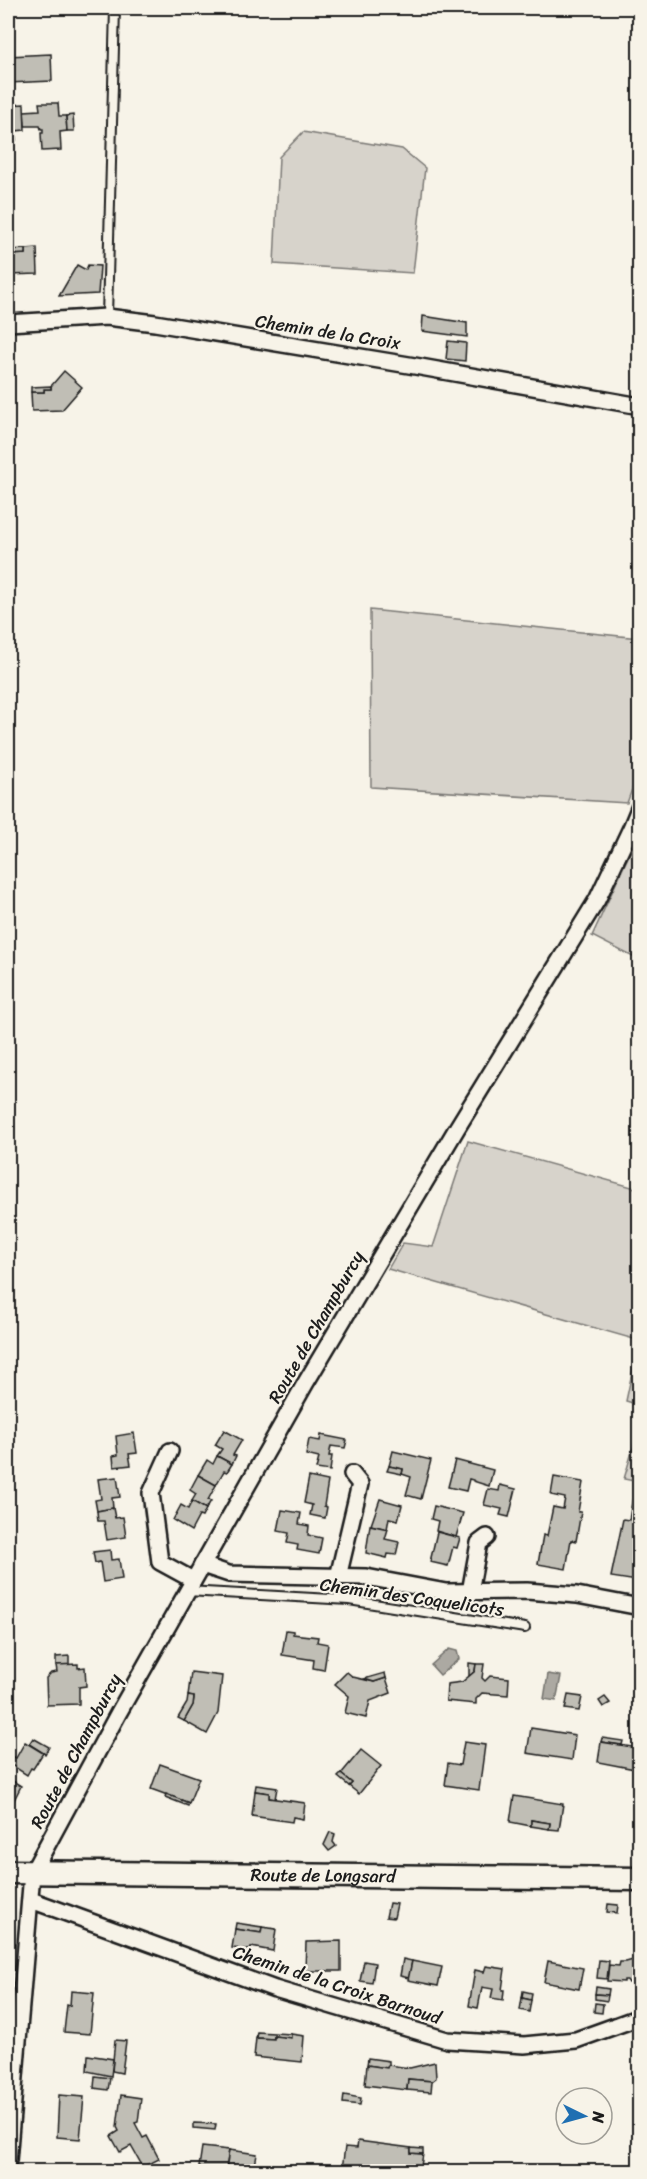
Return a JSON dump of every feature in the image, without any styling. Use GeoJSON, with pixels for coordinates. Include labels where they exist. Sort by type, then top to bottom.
{"type":"FeatureCollection","features":[{"type":"Feature","properties":{"kind":"main road","name":"Route de Longsard"},"geometry":{"type":"LineString","coordinates":[[8,1872],[639,1879]]}},
{"type":"Feature","properties":{"kind":"street","name":"Chemin de la Croix"},"geometry":{"type":"LineString","coordinates":[[8,323],[107,317],[415,366],[639,406]]}},
{"type":"Feature","properties":{"kind":"street","name":"Route de Champburcy"},"geometry":{"type":"LineString","coordinates":[[32,1873],[190,1586],[305,1384],[444,1148],[597,900],[614,867],[639,806]]}},
{"type":"Feature","properties":{"kind":"street"},"geometry":{"type":"LineString","coordinates":[[170,1451],[151,1493],[160,1562],[190,1586]]}},
{"type":"Feature","properties":{"kind":"street"},"geometry":{"type":"LineString","coordinates":[[338,1576],[360,1484],[352,1474]]}},
{"type":"Feature","properties":{"kind":"street"},"geometry":{"type":"LineString","coordinates":[[470,1592],[479,1543],[487,1538]]}},
{"type":"Feature","properties":{"kind":"street"},"geometry":{"type":"LineString","coordinates":[[202,1565],[229,1574],[366,1577],[446,1592],[527,1591],[567,1594],[639,1607]]}},
{"type":"Feature","properties":{"kind":"street"},"geometry":{"type":"LineString","coordinates":[[8,2161],[32,1873]]}},
{"type":"Feature","properties":{"kind":"street","name":"Chemin de la Croix Barnoud"},"geometry":{"type":"LineString","coordinates":[[31,1900],[275,1989],[447,2040],[524,2045],[576,2040],[639,2017]]}},
{"type":"Feature","properties":{"kind":"lane"},"geometry":{"type":"LineString","coordinates":[[107,317],[115,8]]}},
{"type":"Feature","properties":{"kind":"lane","name":"Chemin des Coquelicots"},"geometry":{"type":"LineString","coordinates":[[190,1586],[349,1600],[525,1628]]}},
{"type":"Feature","properties":{"kind":"shaded area"},"geometry":{"type":"Polygon","coordinates":[[[303,132],[402,149],[425,168],[413,273],[274,264],[279,157],[303,132]]]}},
{"type":"Feature","properties":{"kind":"shaded area"},"geometry":{"type":"Polygon","coordinates":[[[370,610],[639,638],[639,770],[627,803],[371,787],[370,610]]]}},
{"type":"Feature","properties":{"kind":"shaded area"},"geometry":{"type":"Polygon","coordinates":[[[639,833],[639,960],[592,936],[639,833]]]}},
{"type":"Feature","properties":{"kind":"shaded area"},"geometry":{"type":"Polygon","coordinates":[[[468,1141],[639,1189],[639,1405],[626,1401],[636,1354],[634,1339],[388,1269],[403,1243],[433,1247],[468,1141]]]}},
{"type":"Feature","properties":{"kind":"shaded area"},"geometry":{"type":"Polygon","coordinates":[[[639,1428],[640,1482],[624,1479],[639,1428]]]}},
{"type":"Feature","properties":{"kind":"shaded area"},"geometry":{"type":"Polygon","coordinates":[[[449,1649],[457,1651],[459,1659],[440,1675],[431,1665],[449,1649]]]}},
{"type":"Feature","properties":{"kind":"shaded area"},"geometry":{"type":"Polygon","coordinates":[[[548,1674],[561,1676],[556,1701],[544,1699],[548,1674]]]}},
{"type":"Feature","properties":{"kind":"building"},"geometry":{"type":"Polygon","coordinates":[[[51,54],[52,81],[8,83],[8,56],[51,54]]]}},
{"type":"Feature","properties":{"kind":"building"},"geometry":{"type":"Polygon","coordinates":[[[39,103],[58,103],[59,116],[66,116],[67,131],[60,132],[61,150],[42,151],[41,133],[43,129],[40,126],[25,126],[24,111],[40,110],[39,103]]]}},
{"type":"Feature","properties":{"kind":"building"},"geometry":{"type":"Polygon","coordinates":[[[24,104],[25,130],[15,131],[16,140],[8,141],[8,105],[24,104]]]}},
{"type":"Feature","properties":{"kind":"building"},"geometry":{"type":"Polygon","coordinates":[[[73,115],[74,131],[67,131],[66,116],[73,115]]]}},
{"type":"Feature","properties":{"kind":"building"},"geometry":{"type":"Polygon","coordinates":[[[37,248],[38,274],[8,275],[8,255],[26,254],[26,249],[37,248]]]}},
{"type":"Feature","properties":{"kind":"building"},"geometry":{"type":"Polygon","coordinates":[[[26,249],[26,254],[8,255],[8,250],[26,249]]]}},
{"type":"Feature","properties":{"kind":"building"},"geometry":{"type":"Polygon","coordinates":[[[77,265],[86,270],[88,265],[100,266],[98,294],[59,296],[77,265]]]}},
{"type":"Feature","properties":{"kind":"building"},"geometry":{"type":"Polygon","coordinates":[[[423,316],[467,323],[467,337],[422,331],[423,316]]]}},
{"type":"Feature","properties":{"kind":"building"},"geometry":{"type":"Polygon","coordinates":[[[448,341],[466,343],[465,361],[446,359],[448,341]]]}},
{"type":"Feature","properties":{"kind":"building"},"geometry":{"type":"Polygon","coordinates":[[[64,371],[82,387],[62,410],[32,411],[31,392],[44,392],[44,389],[51,389],[64,371]]]}},
{"type":"Feature","properties":{"kind":"building"},"geometry":{"type":"Polygon","coordinates":[[[51,386],[51,389],[44,389],[44,392],[31,392],[31,387],[51,386]]]}},
{"type":"Feature","properties":{"kind":"building"},"geometry":{"type":"Polygon","coordinates":[[[224,1430],[242,1440],[233,1455],[236,1456],[232,1464],[217,1456],[222,1449],[215,1445],[224,1430]]]}},
{"type":"Feature","properties":{"kind":"building"},"geometry":{"type":"Polygon","coordinates":[[[134,1433],[137,1453],[129,1454],[131,1465],[114,1467],[113,1456],[118,1455],[116,1436],[134,1433]]]}},
{"type":"Feature","properties":{"kind":"building"},"geometry":{"type":"Polygon","coordinates":[[[321,1435],[347,1440],[345,1448],[331,1446],[330,1471],[316,1469],[319,1458],[306,1455],[309,1439],[320,1441],[321,1435]]]}},
{"type":"Feature","properties":{"kind":"building"},"geometry":{"type":"Polygon","coordinates":[[[393,1451],[431,1460],[421,1499],[406,1495],[411,1477],[402,1474],[403,1469],[389,1466],[393,1451]]]}},
{"type":"Feature","properties":{"kind":"building"},"geometry":{"type":"Polygon","coordinates":[[[217,1456],[232,1464],[227,1472],[224,1471],[216,1485],[198,1475],[207,1460],[213,1464],[217,1456]]]}},
{"type":"Feature","properties":{"kind":"building"},"geometry":{"type":"Polygon","coordinates":[[[455,1460],[493,1470],[489,1486],[469,1479],[466,1491],[448,1487],[455,1460]]]}},
{"type":"Feature","properties":{"kind":"building"},"geometry":{"type":"Polygon","coordinates":[[[389,1466],[403,1469],[402,1474],[387,1471],[389,1466]]]}},
{"type":"Feature","properties":{"kind":"building"},"geometry":{"type":"Polygon","coordinates":[[[198,1475],[216,1485],[206,1509],[192,1501],[196,1494],[190,1490],[198,1475]]]}},
{"type":"Feature","properties":{"kind":"building"},"geometry":{"type":"Polygon","coordinates":[[[117,1477],[120,1497],[112,1498],[113,1508],[97,1511],[95,1500],[101,1499],[98,1479],[117,1477]]]}},
{"type":"Feature","properties":{"kind":"building"},"geometry":{"type":"Polygon","coordinates":[[[309,1477],[328,1481],[324,1506],[327,1507],[325,1518],[310,1515],[312,1505],[304,1503],[309,1477]]]}},
{"type":"Feature","properties":{"kind":"building"},"geometry":{"type":"Polygon","coordinates":[[[554,1477],[583,1482],[576,1541],[571,1540],[566,1569],[538,1564],[543,1535],[547,1536],[553,1507],[563,1509],[565,1498],[551,1495],[554,1477]]]}},
{"type":"Feature","properties":{"kind":"building"},"geometry":{"type":"Polygon","coordinates":[[[500,1485],[516,1489],[509,1517],[500,1515],[502,1509],[484,1505],[488,1489],[499,1491],[500,1485]]]}},
{"type":"Feature","properties":{"kind":"building"},"geometry":{"type":"Polygon","coordinates":[[[634,1491],[640,1492],[640,1567],[637,1581],[611,1577],[623,1519],[629,1520],[634,1491]]]}},
{"type":"Feature","properties":{"kind":"building"},"geometry":{"type":"Polygon","coordinates":[[[380,1499],[402,1505],[398,1520],[389,1518],[387,1529],[371,1525],[380,1499]]]}},
{"type":"Feature","properties":{"kind":"building"},"geometry":{"type":"Polygon","coordinates":[[[192,1501],[206,1509],[202,1517],[199,1516],[191,1531],[173,1520],[181,1505],[188,1509],[192,1501]]]}},
{"type":"Feature","properties":{"kind":"building"},"geometry":{"type":"Polygon","coordinates":[[[434,1506],[463,1513],[456,1537],[436,1531],[438,1521],[431,1519],[434,1506]]]}},
{"type":"Feature","properties":{"kind":"building"},"geometry":{"type":"Polygon","coordinates":[[[113,1508],[115,1518],[123,1517],[126,1537],[107,1540],[104,1521],[98,1521],[97,1511],[113,1508]]]}},
{"type":"Feature","properties":{"kind":"building"},"geometry":{"type":"Polygon","coordinates":[[[282,1510],[301,1513],[299,1524],[309,1526],[308,1535],[322,1538],[319,1554],[297,1550],[298,1545],[287,1543],[289,1533],[278,1531],[282,1510]]]}},
{"type":"Feature","properties":{"kind":"building"},"geometry":{"type":"Polygon","coordinates":[[[370,1525],[388,1529],[385,1539],[399,1542],[396,1555],[388,1554],[387,1558],[366,1553],[370,1525]]]}},
{"type":"Feature","properties":{"kind":"building"},"geometry":{"type":"Polygon","coordinates":[[[437,1532],[460,1538],[457,1548],[453,1547],[448,1566],[430,1562],[437,1532]]]}},
{"type":"Feature","properties":{"kind":"building"},"geometry":{"type":"Polygon","coordinates":[[[110,1550],[111,1560],[119,1559],[122,1579],[103,1582],[100,1562],[95,1563],[93,1552],[110,1550]]]}},
{"type":"Feature","properties":{"kind":"building"},"geometry":{"type":"Polygon","coordinates":[[[286,1630],[293,1631],[293,1634],[318,1637],[317,1642],[328,1644],[324,1670],[313,1668],[314,1660],[282,1655],[286,1630]]]}},
{"type":"Feature","properties":{"kind":"building"},"geometry":{"type":"Polygon","coordinates":[[[69,1656],[69,1665],[56,1665],[56,1657],[69,1656]]]}},
{"type":"Feature","properties":{"kind":"building"},"geometry":{"type":"Polygon","coordinates":[[[469,1663],[476,1664],[475,1671],[469,1677],[469,1663]]]}},
{"type":"Feature","properties":{"kind":"building"},"geometry":{"type":"Polygon","coordinates":[[[78,1664],[78,1668],[85,1667],[86,1686],[79,1687],[79,1704],[47,1705],[46,1678],[51,1673],[57,1672],[56,1665],[78,1664]]]}},
{"type":"Feature","properties":{"kind":"building"},"geometry":{"type":"Polygon","coordinates":[[[476,1664],[484,1664],[482,1678],[485,1681],[490,1676],[509,1678],[508,1695],[482,1693],[476,1699],[476,1704],[446,1701],[447,1684],[462,1682],[475,1671],[476,1664]]]}},
{"type":"Feature","properties":{"kind":"building"},"geometry":{"type":"Polygon","coordinates":[[[191,1672],[222,1676],[218,1713],[207,1734],[184,1721],[193,1705],[194,1697],[188,1696],[191,1672]]]}},
{"type":"Feature","properties":{"kind":"building"},"geometry":{"type":"Polygon","coordinates":[[[347,1672],[353,1677],[374,1682],[386,1678],[391,1693],[370,1701],[366,1718],[345,1713],[349,1696],[335,1684],[347,1672]]]}},
{"type":"Feature","properties":{"kind":"building"},"geometry":{"type":"Polygon","coordinates":[[[385,1673],[386,1678],[374,1682],[364,1679],[385,1673]]]}},
{"type":"Feature","properties":{"kind":"building"},"geometry":{"type":"Polygon","coordinates":[[[568,1695],[582,1697],[579,1711],[565,1709],[568,1695]]]}},
{"type":"Feature","properties":{"kind":"building"},"geometry":{"type":"Polygon","coordinates":[[[188,1696],[194,1697],[193,1705],[184,1721],[178,1718],[187,1703],[188,1696]]]}},
{"type":"Feature","properties":{"kind":"building"},"geometry":{"type":"Polygon","coordinates":[[[605,1697],[610,1703],[603,1707],[599,1701],[605,1697]]]}},
{"type":"Feature","properties":{"kind":"building"},"geometry":{"type":"Polygon","coordinates":[[[531,1728],[575,1735],[572,1760],[527,1753],[531,1728]]]}},
{"type":"Feature","properties":{"kind":"building"},"geometry":{"type":"Polygon","coordinates":[[[33,1738],[49,1747],[45,1754],[29,1744],[33,1738]]]}},
{"type":"Feature","properties":{"kind":"building"},"geometry":{"type":"Polygon","coordinates":[[[602,1738],[623,1741],[622,1745],[601,1742],[602,1738]]]}},
{"type":"Feature","properties":{"kind":"building"},"geometry":{"type":"Polygon","coordinates":[[[25,1742],[43,1753],[27,1775],[8,1763],[10,1755],[16,1758],[25,1742]]]}},
{"type":"Feature","properties":{"kind":"building"},"geometry":{"type":"Polygon","coordinates":[[[464,1742],[485,1745],[479,1790],[445,1785],[448,1763],[460,1765],[464,1742]]]}},
{"type":"Feature","properties":{"kind":"building"},"geometry":{"type":"Polygon","coordinates":[[[601,1742],[639,1748],[635,1769],[598,1762],[601,1742]]]}},
{"type":"Feature","properties":{"kind":"building"},"geometry":{"type":"Polygon","coordinates":[[[361,1750],[381,1766],[359,1794],[349,1786],[352,1783],[341,1774],[361,1750]]]}},
{"type":"Feature","properties":{"kind":"building"},"geometry":{"type":"Polygon","coordinates":[[[160,1764],[199,1778],[189,1803],[151,1789],[160,1764]]]}},
{"type":"Feature","properties":{"kind":"building"},"geometry":{"type":"Polygon","coordinates":[[[341,1774],[352,1783],[349,1786],[338,1777],[341,1774]]]}},
{"type":"Feature","properties":{"kind":"building"},"geometry":{"type":"Polygon","coordinates":[[[8,1778],[21,1786],[9,1810],[8,1809],[8,1778]]]}},
{"type":"Feature","properties":{"kind":"building"},"geometry":{"type":"Polygon","coordinates":[[[256,1785],[277,1788],[275,1799],[269,1798],[269,1793],[255,1791],[256,1785]]]}},
{"type":"Feature","properties":{"kind":"building"},"geometry":{"type":"Polygon","coordinates":[[[255,1791],[269,1793],[269,1798],[305,1803],[303,1819],[293,1817],[292,1822],[252,1816],[255,1791]]]}},
{"type":"Feature","properties":{"kind":"building"},"geometry":{"type":"Polygon","coordinates":[[[166,1794],[189,1803],[188,1806],[165,1797],[166,1794]]]}},
{"type":"Feature","properties":{"kind":"building"},"geometry":{"type":"Polygon","coordinates":[[[514,1796],[563,1804],[559,1830],[549,1829],[550,1823],[531,1820],[531,1826],[510,1822],[514,1796]]]}},
{"type":"Feature","properties":{"kind":"building"},"geometry":{"type":"Polygon","coordinates":[[[531,1820],[550,1823],[549,1829],[531,1826],[531,1820]]]}},
{"type":"Feature","properties":{"kind":"building"},"geometry":{"type":"Polygon","coordinates":[[[330,1832],[335,1834],[333,1842],[336,1846],[329,1851],[324,1845],[330,1832]]]}},
{"type":"Feature","properties":{"kind":"building"},"geometry":{"type":"Polygon","coordinates":[[[389,1903],[397,1904],[394,1918],[386,1917],[389,1903]]]}},
{"type":"Feature","properties":{"kind":"building"},"geometry":{"type":"Polygon","coordinates":[[[608,1904],[618,1905],[617,1913],[607,1912],[608,1904]]]}},
{"type":"Feature","properties":{"kind":"building"},"geometry":{"type":"Polygon","coordinates":[[[236,1923],[262,1927],[261,1933],[235,1929],[236,1923]]]}},
{"type":"Feature","properties":{"kind":"building"},"geometry":{"type":"Polygon","coordinates":[[[262,1927],[276,1929],[273,1951],[251,1947],[251,1950],[232,1948],[235,1929],[261,1933],[262,1927]]]}},
{"type":"Feature","properties":{"kind":"building"},"geometry":{"type":"Polygon","coordinates":[[[341,1941],[341,1971],[305,1971],[306,1942],[341,1941]]]}},
{"type":"Feature","properties":{"kind":"building"},"geometry":{"type":"Polygon","coordinates":[[[640,1958],[640,1979],[629,1983],[627,1980],[624,1982],[607,1981],[609,1965],[619,1966],[620,1962],[640,1958]]]}},
{"type":"Feature","properties":{"kind":"building"},"geometry":{"type":"Polygon","coordinates":[[[403,1959],[412,1961],[409,1978],[400,1976],[403,1959]]]}},
{"type":"Feature","properties":{"kind":"building"},"geometry":{"type":"Polygon","coordinates":[[[599,1960],[609,1961],[607,1979],[597,1978],[599,1960]]]}},
{"type":"Feature","properties":{"kind":"building"},"geometry":{"type":"Polygon","coordinates":[[[364,1961],[375,1963],[372,1983],[360,1981],[364,1961]]]}},
{"type":"Feature","properties":{"kind":"building"},"geometry":{"type":"Polygon","coordinates":[[[412,1961],[442,1967],[438,1986],[408,1980],[412,1961]]]}},
{"type":"Feature","properties":{"kind":"building"},"geometry":{"type":"Polygon","coordinates":[[[548,1961],[583,1968],[579,1989],[544,1982],[548,1961]]]}},
{"type":"Feature","properties":{"kind":"building"},"geometry":{"type":"Polygon","coordinates":[[[486,1966],[505,1969],[503,2000],[491,1998],[493,1989],[482,1987],[478,2008],[469,2006],[475,1970],[484,1972],[486,1966]]]}},
{"type":"Feature","properties":{"kind":"building"},"geometry":{"type":"Polygon","coordinates":[[[596,1987],[609,1989],[608,1995],[595,1994],[596,1987]]]}},
{"type":"Feature","properties":{"kind":"building"},"geometry":{"type":"Polygon","coordinates":[[[71,1991],[94,1993],[90,2034],[64,2032],[71,1991]]]}},
{"type":"Feature","properties":{"kind":"building"},"geometry":{"type":"Polygon","coordinates":[[[523,1991],[532,1993],[531,2000],[522,1998],[523,1991]]]}},
{"type":"Feature","properties":{"kind":"building"},"geometry":{"type":"Polygon","coordinates":[[[595,1994],[608,1995],[607,2001],[595,1999],[595,1994]]]}},
{"type":"Feature","properties":{"kind":"building"},"geometry":{"type":"Polygon","coordinates":[[[522,1998],[531,2000],[529,2012],[520,2010],[522,1998]]]}},
{"type":"Feature","properties":{"kind":"building"},"geometry":{"type":"Polygon","coordinates":[[[595,2003],[603,2004],[602,2013],[594,2012],[595,2003]]]}},
{"type":"Feature","properties":{"kind":"building"},"geometry":{"type":"Polygon","coordinates":[[[257,2032],[291,2034],[291,2038],[274,2036],[274,2039],[256,2038],[257,2032]]]}},
{"type":"Feature","properties":{"kind":"building"},"geometry":{"type":"Polygon","coordinates":[[[291,2034],[304,2036],[302,2062],[254,2057],[256,2038],[274,2039],[274,2036],[291,2038],[291,2034]]]}},
{"type":"Feature","properties":{"kind":"building"},"geometry":{"type":"Polygon","coordinates":[[[115,2040],[126,2041],[122,2073],[112,2071],[115,2040]]]}},
{"type":"Feature","properties":{"kind":"building"},"geometry":{"type":"Polygon","coordinates":[[[88,2055],[113,2059],[111,2076],[87,2071],[88,2055]]]}},
{"type":"Feature","properties":{"kind":"building"},"geometry":{"type":"Polygon","coordinates":[[[368,2058],[389,2061],[389,2065],[387,2068],[367,2065],[368,2058]]]}},
{"type":"Feature","properties":{"kind":"building"},"geometry":{"type":"Polygon","coordinates":[[[435,2062],[436,2078],[432,2081],[408,2079],[407,2090],[365,2085],[367,2065],[410,2068],[435,2062]]]}},
{"type":"Feature","properties":{"kind":"building"},"geometry":{"type":"Polygon","coordinates":[[[95,2076],[110,2078],[108,2090],[94,2088],[95,2076]]]}},
{"type":"Feature","properties":{"kind":"building"},"geometry":{"type":"Polygon","coordinates":[[[408,2079],[432,2081],[431,2092],[407,2090],[408,2079]]]}},
{"type":"Feature","properties":{"kind":"building"},"geometry":{"type":"Polygon","coordinates":[[[59,2095],[84,2097],[80,2139],[57,2137],[59,2095]]]}},
{"type":"Feature","properties":{"kind":"building"},"geometry":{"type":"Polygon","coordinates":[[[121,2095],[141,2098],[138,2122],[135,2123],[143,2138],[147,2136],[159,2159],[143,2167],[131,2146],[120,2152],[111,2136],[119,2131],[117,2127],[121,2095]]]}},
{"type":"Feature","properties":{"kind":"building"},"geometry":{"type":"Polygon","coordinates":[[[344,2095],[361,2098],[360,2105],[343,2103],[344,2095]]]}},
{"type":"Feature","properties":{"kind":"building"},"geometry":{"type":"Polygon","coordinates":[[[194,2123],[216,2124],[215,2130],[194,2128],[194,2123]]]}},
{"type":"Feature","properties":{"kind":"building"},"geometry":{"type":"Polygon","coordinates":[[[358,2141],[411,2148],[411,2153],[423,2154],[420,2172],[376,2166],[375,2172],[342,2169],[345,2147],[357,2148],[358,2141]]]}},
{"type":"Feature","properties":{"kind":"building"},"geometry":{"type":"Polygon","coordinates":[[[202,2147],[229,2150],[226,2170],[199,2167],[202,2147]]]}},
{"type":"Feature","properties":{"kind":"building"},"geometry":{"type":"Polygon","coordinates":[[[411,2148],[423,2149],[423,2154],[411,2153],[411,2148]]]}},
{"type":"Feature","properties":{"kind":"building"},"geometry":{"type":"Polygon","coordinates":[[[229,2150],[257,2154],[254,2172],[226,2170],[229,2150]]]}},
{"type":"Feature","properties":{"kind":"building"},"geometry":{"type":"Polygon","coordinates":[[[376,2166],[409,2170],[408,2172],[375,2172],[376,2166]]]}}]}
